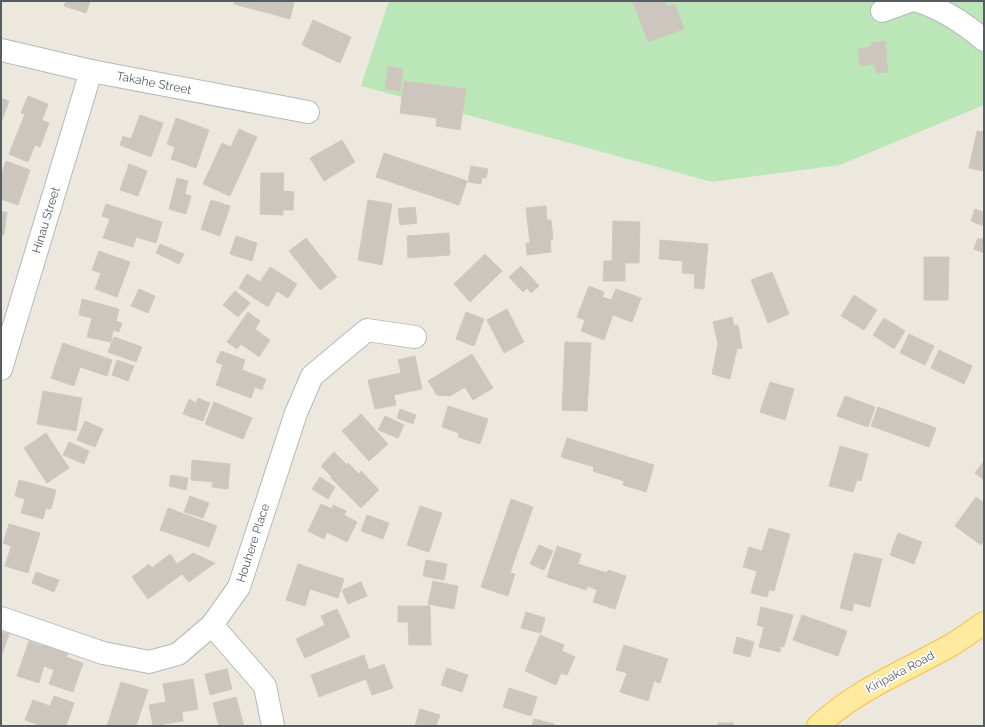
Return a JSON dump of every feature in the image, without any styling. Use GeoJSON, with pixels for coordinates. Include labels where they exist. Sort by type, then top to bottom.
{"type":"FeatureCollection","features":[{"type":"Feature","properties":{"kind":"main road","name":"Kiripaka Road"},"geometry":{"type":"LineString","coordinates":[[818,726],[831,714],[859,694],[954,643],[984,623]]}},
{"type":"Feature","properties":{"kind":"street"},"geometry":{"type":"LineString","coordinates":[[882,11],[910,1]]}},
{"type":"Feature","properties":{"kind":"street"},"geometry":{"type":"LineString","coordinates":[[918,1],[932,5],[955,18],[984,40]]}},
{"type":"Feature","properties":{"kind":"street","name":"Takahe Street"},"geometry":{"type":"LineString","coordinates":[[1,50],[91,71],[308,112]]}},
{"type":"Feature","properties":{"kind":"street","name":"Hinau Street"},"geometry":{"type":"LineString","coordinates":[[1,369],[91,71]]}},
{"type":"Feature","properties":{"kind":"street","name":"Houhere Place"},"geometry":{"type":"LineString","coordinates":[[1,618],[103,653],[150,662],[178,654],[212,625],[239,587],[296,414],[312,376],[367,330],[415,337]]}},
{"type":"Feature","properties":{"kind":"street"},"geometry":{"type":"LineString","coordinates":[[212,625],[265,686],[273,726]]}},
{"type":"Feature","properties":{"kind":"green space"},"geometry":{"type":"Polygon","coordinates":[[[389,1],[984,1],[984,105],[840,165],[712,182],[361,86],[389,1]]]}},
{"type":"Feature","properties":{"kind":"building"},"geometry":{"type":"Polygon","coordinates":[[[66,1],[90,1],[86,13],[64,6],[66,1]]]}},
{"type":"Feature","properties":{"kind":"building"},"geometry":{"type":"Polygon","coordinates":[[[235,1],[287,1],[294,3],[290,19],[234,4],[235,1]]]}},
{"type":"Feature","properties":{"kind":"building"},"geometry":{"type":"Polygon","coordinates":[[[665,1],[667,7],[675,4],[684,29],[648,42],[633,2],[665,1]]]}},
{"type":"Feature","properties":{"kind":"building"},"geometry":{"type":"Polygon","coordinates":[[[313,20],[351,37],[340,63],[302,45],[313,20]]]}},
{"type":"Feature","properties":{"kind":"building"},"geometry":{"type":"Polygon","coordinates":[[[885,41],[888,72],[876,73],[875,64],[860,66],[858,49],[871,47],[871,43],[885,41]]]}},
{"type":"Feature","properties":{"kind":"building"},"geometry":{"type":"Polygon","coordinates":[[[388,66],[403,69],[400,91],[385,89],[388,66]]]}},
{"type":"Feature","properties":{"kind":"building"},"geometry":{"type":"Polygon","coordinates":[[[404,81],[466,89],[460,130],[436,126],[437,118],[400,113],[404,81]]]}},
{"type":"Feature","properties":{"kind":"building"},"geometry":{"type":"Polygon","coordinates":[[[28,96],[48,104],[42,120],[49,123],[40,147],[35,145],[28,162],[9,154],[25,114],[21,113],[28,96]]]}},
{"type":"Feature","properties":{"kind":"building"},"geometry":{"type":"Polygon","coordinates":[[[1,98],[9,101],[1,123],[1,98]]]}},
{"type":"Feature","properties":{"kind":"building"},"geometry":{"type":"Polygon","coordinates":[[[140,115],[163,123],[151,157],[120,145],[123,136],[131,139],[140,115]]]}},
{"type":"Feature","properties":{"kind":"building"},"geometry":{"type":"Polygon","coordinates":[[[176,118],[209,130],[196,168],[171,159],[175,147],[167,144],[176,118]]]}},
{"type":"Feature","properties":{"kind":"building"},"geometry":{"type":"Polygon","coordinates":[[[239,129],[257,137],[230,196],[203,184],[222,143],[231,147],[239,129]]]}},
{"type":"Feature","properties":{"kind":"building"},"geometry":{"type":"Polygon","coordinates":[[[977,131],[984,132],[984,171],[969,168],[977,131]]]}},
{"type":"Feature","properties":{"kind":"building"},"geometry":{"type":"Polygon","coordinates":[[[342,140],[355,162],[324,181],[310,158],[342,140]]]}},
{"type":"Feature","properties":{"kind":"building"},"geometry":{"type":"Polygon","coordinates":[[[384,153],[467,181],[459,205],[376,177],[384,153]]]}},
{"type":"Feature","properties":{"kind":"building"},"geometry":{"type":"Polygon","coordinates":[[[6,161],[30,170],[18,205],[1,199],[1,176],[6,161]]]}},
{"type":"Feature","properties":{"kind":"building"},"geometry":{"type":"Polygon","coordinates":[[[129,164],[147,171],[138,196],[120,190],[129,164]]]}},
{"type":"Feature","properties":{"kind":"building"},"geometry":{"type":"Polygon","coordinates":[[[471,166],[488,169],[486,178],[482,178],[481,184],[468,182],[471,166]]]}},
{"type":"Feature","properties":{"kind":"building"},"geometry":{"type":"Polygon","coordinates":[[[261,173],[284,173],[283,191],[294,192],[293,210],[283,210],[283,215],[260,214],[261,173]]]}},
{"type":"Feature","properties":{"kind":"building"},"geometry":{"type":"Polygon","coordinates":[[[177,178],[188,181],[185,194],[191,196],[186,214],[169,209],[177,178]]]}},
{"type":"Feature","properties":{"kind":"building"},"geometry":{"type":"Polygon","coordinates":[[[211,200],[230,206],[220,236],[201,229],[211,200]]]}},
{"type":"Feature","properties":{"kind":"building"},"geometry":{"type":"Polygon","coordinates":[[[368,200],[392,204],[382,265],[358,260],[368,200]]]}},
{"type":"Feature","properties":{"kind":"building"},"geometry":{"type":"Polygon","coordinates":[[[106,204],[162,222],[156,243],[136,237],[133,247],[103,238],[110,219],[102,216],[106,204]]]}},
{"type":"Feature","properties":{"kind":"building"},"geometry":{"type":"Polygon","coordinates":[[[546,206],[547,220],[551,220],[553,239],[550,240],[551,252],[527,255],[526,243],[530,243],[526,208],[546,206]]]}},
{"type":"Feature","properties":{"kind":"building"},"geometry":{"type":"Polygon","coordinates":[[[415,207],[417,223],[400,225],[398,209],[415,207]]]}},
{"type":"Feature","properties":{"kind":"building"},"geometry":{"type":"Polygon","coordinates":[[[984,208],[984,226],[971,221],[975,209],[983,212],[984,208]]]}},
{"type":"Feature","properties":{"kind":"building"},"geometry":{"type":"Polygon","coordinates":[[[1,212],[7,212],[4,235],[1,235],[1,212]]]}},
{"type":"Feature","properties":{"kind":"building"},"geometry":{"type":"Polygon","coordinates":[[[613,221],[640,222],[639,263],[625,263],[625,281],[603,281],[604,261],[612,261],[613,221]]]}},
{"type":"Feature","properties":{"kind":"building"},"geometry":{"type":"Polygon","coordinates":[[[449,233],[450,255],[408,258],[407,236],[449,233]]]}},
{"type":"Feature","properties":{"kind":"building"},"geometry":{"type":"Polygon","coordinates":[[[984,235],[984,253],[974,249],[978,238],[982,240],[984,235]]]}},
{"type":"Feature","properties":{"kind":"building"},"geometry":{"type":"Polygon","coordinates":[[[236,236],[257,243],[252,261],[230,254],[236,236]]]}},
{"type":"Feature","properties":{"kind":"building"},"geometry":{"type":"Polygon","coordinates":[[[306,238],[337,277],[320,290],[289,251],[306,238]]]}},
{"type":"Feature","properties":{"kind":"building"},"geometry":{"type":"Polygon","coordinates":[[[660,240],[708,244],[704,289],[694,288],[695,274],[682,273],[683,261],[659,259],[660,240]]]}},
{"type":"Feature","properties":{"kind":"building"},"geometry":{"type":"Polygon","coordinates":[[[160,244],[184,254],[179,264],[156,253],[160,244]]]}},
{"type":"Feature","properties":{"kind":"building"},"geometry":{"type":"Polygon","coordinates":[[[99,251],[130,262],[117,297],[95,289],[101,273],[92,270],[99,251]]]}},
{"type":"Feature","properties":{"kind":"building"},"geometry":{"type":"Polygon","coordinates":[[[485,254],[502,271],[470,302],[454,284],[485,254]]]}},
{"type":"Feature","properties":{"kind":"building"},"geometry":{"type":"Polygon","coordinates":[[[924,257],[949,257],[948,300],[924,300],[924,257]]]}},
{"type":"Feature","properties":{"kind":"building"},"geometry":{"type":"Polygon","coordinates":[[[521,266],[539,286],[531,293],[527,288],[523,292],[509,277],[521,266]]]}},
{"type":"Feature","properties":{"kind":"building"},"geometry":{"type":"Polygon","coordinates":[[[270,267],[297,284],[288,298],[277,291],[268,307],[239,288],[247,274],[260,282],[270,267]]]}},
{"type":"Feature","properties":{"kind":"building"},"geometry":{"type":"Polygon","coordinates":[[[772,272],[789,314],[768,323],[751,280],[772,272]]]}},
{"type":"Feature","properties":{"kind":"building"},"geometry":{"type":"Polygon","coordinates":[[[589,286],[604,292],[602,297],[611,300],[616,289],[641,298],[632,322],[613,315],[604,340],[581,331],[585,320],[577,317],[589,286]]]}},
{"type":"Feature","properties":{"kind":"building"},"geometry":{"type":"Polygon","coordinates":[[[139,289],[155,296],[148,313],[131,306],[139,289]]]}},
{"type":"Feature","properties":{"kind":"building"},"geometry":{"type":"Polygon","coordinates":[[[235,291],[250,303],[238,317],[223,305],[235,291]]]}},
{"type":"Feature","properties":{"kind":"building"},"geometry":{"type":"Polygon","coordinates":[[[854,295],[877,310],[864,330],[841,316],[854,295]]]}},
{"type":"Feature","properties":{"kind":"building"},"geometry":{"type":"Polygon","coordinates":[[[82,299],[119,309],[116,321],[122,323],[119,332],[113,330],[111,342],[87,337],[92,318],[79,315],[82,299]]]}},
{"type":"Feature","properties":{"kind":"building"},"geometry":{"type":"Polygon","coordinates":[[[507,309],[524,342],[504,353],[487,320],[507,309]]]}},
{"type":"Feature","properties":{"kind":"building"},"geometry":{"type":"Polygon","coordinates":[[[248,312],[260,321],[255,329],[270,340],[259,357],[241,344],[237,349],[227,342],[248,312]]]}},
{"type":"Feature","properties":{"kind":"building"},"geometry":{"type":"Polygon","coordinates":[[[466,312],[484,319],[474,346],[456,339],[466,312]]]}},
{"type":"Feature","properties":{"kind":"building"},"geometry":{"type":"Polygon","coordinates":[[[732,317],[734,326],[738,325],[742,348],[737,349],[730,379],[712,374],[718,344],[713,322],[732,317]]]}},
{"type":"Feature","properties":{"kind":"building"},"geometry":{"type":"Polygon","coordinates":[[[884,318],[905,331],[894,349],[873,335],[884,318]]]}},
{"type":"Feature","properties":{"kind":"building"},"geometry":{"type":"Polygon","coordinates":[[[909,334],[934,346],[925,365],[900,353],[909,334]]]}},
{"type":"Feature","properties":{"kind":"building"},"geometry":{"type":"Polygon","coordinates":[[[114,337],[142,347],[136,362],[108,352],[114,337]]]}},
{"type":"Feature","properties":{"kind":"building"},"geometry":{"type":"Polygon","coordinates":[[[565,342],[591,343],[587,411],[562,410],[565,342]]]}},
{"type":"Feature","properties":{"kind":"building"},"geometry":{"type":"Polygon","coordinates":[[[63,343],[112,360],[107,376],[80,367],[74,386],[51,378],[63,343]]]}},
{"type":"Feature","properties":{"kind":"building"},"geometry":{"type":"Polygon","coordinates":[[[939,350],[972,366],[964,384],[931,368],[939,350]]]}},
{"type":"Feature","properties":{"kind":"building"},"geometry":{"type":"Polygon","coordinates":[[[221,351],[245,360],[242,370],[266,379],[262,390],[255,387],[251,398],[216,385],[223,365],[216,362],[221,351]]]}},
{"type":"Feature","properties":{"kind":"building"},"geometry":{"type":"Polygon","coordinates":[[[472,354],[493,388],[473,400],[465,387],[450,396],[437,395],[428,381],[472,354]]]}},
{"type":"Feature","properties":{"kind":"building"},"geometry":{"type":"Polygon","coordinates":[[[415,356],[422,389],[394,395],[396,405],[375,409],[368,380],[401,373],[398,360],[415,356]]]}},
{"type":"Feature","properties":{"kind":"building"},"geometry":{"type":"Polygon","coordinates":[[[117,360],[134,366],[128,381],[112,375],[117,360]]]}},
{"type":"Feature","properties":{"kind":"building"},"geometry":{"type":"Polygon","coordinates":[[[770,382],[794,389],[785,420],[760,412],[770,382]]]}},
{"type":"Feature","properties":{"kind":"building"},"geometry":{"type":"Polygon","coordinates":[[[43,391],[82,398],[76,431],[37,424],[43,391]]]}},
{"type":"Feature","properties":{"kind":"building"},"geometry":{"type":"Polygon","coordinates":[[[845,396],[875,407],[868,427],[837,416],[845,396]]]}},
{"type":"Feature","properties":{"kind":"building"},"geometry":{"type":"Polygon","coordinates":[[[198,398],[210,403],[203,421],[183,414],[189,399],[196,403],[198,398]]]}},
{"type":"Feature","properties":{"kind":"building"},"geometry":{"type":"Polygon","coordinates":[[[214,402],[252,418],[243,439],[205,424],[214,402]]]}},
{"type":"Feature","properties":{"kind":"building"},"geometry":{"type":"Polygon","coordinates":[[[448,406],[488,419],[480,444],[458,437],[459,433],[442,427],[448,406]]]}},
{"type":"Feature","properties":{"kind":"building"},"geometry":{"type":"Polygon","coordinates":[[[878,407],[936,428],[929,447],[871,426],[878,407]]]}},
{"type":"Feature","properties":{"kind":"building"},"geometry":{"type":"Polygon","coordinates":[[[400,409],[416,415],[413,424],[397,418],[400,409]]]}},
{"type":"Feature","properties":{"kind":"building"},"geometry":{"type":"Polygon","coordinates":[[[361,414],[388,444],[369,461],[342,431],[361,414]]]}},
{"type":"Feature","properties":{"kind":"building"},"geometry":{"type":"Polygon","coordinates":[[[385,416],[404,425],[398,438],[378,430],[385,416]]]}},
{"type":"Feature","properties":{"kind":"building"},"geometry":{"type":"Polygon","coordinates":[[[85,421],[103,429],[95,447],[77,440],[85,421]]]}},
{"type":"Feature","properties":{"kind":"building"},"geometry":{"type":"Polygon","coordinates":[[[46,433],[69,468],[47,483],[24,448],[46,433]]]}},
{"type":"Feature","properties":{"kind":"building"},"geometry":{"type":"Polygon","coordinates":[[[567,438],[654,465],[646,492],[623,485],[624,481],[593,471],[594,467],[561,457],[567,438]]]}},
{"type":"Feature","properties":{"kind":"building"},"geometry":{"type":"Polygon","coordinates":[[[69,442],[89,451],[84,464],[63,455],[69,442]]]}},
{"type":"Feature","properties":{"kind":"building"},"geometry":{"type":"Polygon","coordinates":[[[840,446],[868,454],[861,481],[857,480],[853,492],[829,486],[840,446]]]}},
{"type":"Feature","properties":{"kind":"building"},"geometry":{"type":"Polygon","coordinates":[[[334,452],[359,474],[361,471],[379,490],[361,508],[321,466],[334,452]]]}},
{"type":"Feature","properties":{"kind":"building"},"geometry":{"type":"Polygon","coordinates":[[[192,460],[230,464],[228,489],[212,487],[213,482],[191,480],[192,460]]]}},
{"type":"Feature","properties":{"kind":"building"},"geometry":{"type":"Polygon","coordinates":[[[984,461],[984,480],[975,473],[984,461]]]}},
{"type":"Feature","properties":{"kind":"building"},"geometry":{"type":"Polygon","coordinates":[[[171,475],[188,478],[186,490],[169,486],[171,475]]]}},
{"type":"Feature","properties":{"kind":"building"},"geometry":{"type":"Polygon","coordinates":[[[320,477],[335,487],[328,499],[312,489],[320,477]]]}},
{"type":"Feature","properties":{"kind":"building"},"geometry":{"type":"Polygon","coordinates":[[[19,480],[56,490],[51,509],[46,508],[43,519],[21,513],[25,499],[15,496],[19,480]]]}},
{"type":"Feature","properties":{"kind":"building"},"geometry":{"type":"Polygon","coordinates":[[[190,496],[209,503],[203,518],[184,512],[190,496]]]}},
{"type":"Feature","properties":{"kind":"building"},"geometry":{"type":"Polygon","coordinates":[[[976,497],[984,503],[984,540],[981,545],[955,526],[976,497]]]}},
{"type":"Feature","properties":{"kind":"building"},"geometry":{"type":"Polygon","coordinates":[[[511,499],[533,507],[510,573],[515,574],[508,596],[481,587],[511,499]]]}},
{"type":"Feature","properties":{"kind":"building"},"geometry":{"type":"Polygon","coordinates":[[[321,504],[332,509],[333,505],[346,511],[344,515],[357,522],[347,542],[327,532],[324,539],[308,531],[321,504]]]}},
{"type":"Feature","properties":{"kind":"building"},"geometry":{"type":"Polygon","coordinates":[[[420,506],[442,513],[429,552],[407,545],[420,506]]]}},
{"type":"Feature","properties":{"kind":"building"},"geometry":{"type":"Polygon","coordinates":[[[168,508],[217,526],[209,547],[160,530],[168,508]]]}},
{"type":"Feature","properties":{"kind":"building"},"geometry":{"type":"Polygon","coordinates":[[[367,515],[389,523],[383,539],[361,531],[367,515]]]}},
{"type":"Feature","properties":{"kind":"building"},"geometry":{"type":"Polygon","coordinates":[[[9,524],[40,533],[28,573],[5,566],[11,546],[3,543],[9,524]]]}},
{"type":"Feature","properties":{"kind":"building"},"geometry":{"type":"Polygon","coordinates":[[[769,528],[790,534],[774,591],[769,590],[767,597],[751,593],[757,571],[743,567],[749,547],[762,551],[769,528]]]}},
{"type":"Feature","properties":{"kind":"building"},"geometry":{"type":"Polygon","coordinates":[[[898,533],[922,542],[914,564],[890,555],[898,533]]]}},
{"type":"Feature","properties":{"kind":"building"},"geometry":{"type":"Polygon","coordinates":[[[539,545],[553,551],[544,570],[530,564],[539,545]]]}},
{"type":"Feature","properties":{"kind":"building"},"geometry":{"type":"Polygon","coordinates":[[[557,546],[581,554],[578,564],[607,573],[608,570],[626,576],[615,609],[593,602],[597,590],[588,586],[586,590],[547,577],[557,546]]]}},
{"type":"Feature","properties":{"kind":"building"},"geometry":{"type":"Polygon","coordinates":[[[193,553],[215,563],[189,582],[182,574],[148,599],[132,577],[149,564],[152,568],[170,554],[177,564],[193,553]]]}},
{"type":"Feature","properties":{"kind":"building"},"geometry":{"type":"Polygon","coordinates":[[[854,553],[882,559],[870,607],[854,603],[852,611],[840,608],[854,553]]]}},
{"type":"Feature","properties":{"kind":"building"},"geometry":{"type":"Polygon","coordinates":[[[426,560],[447,564],[444,580],[423,576],[426,560]]]}},
{"type":"Feature","properties":{"kind":"building"},"geometry":{"type":"Polygon","coordinates":[[[298,564],[344,579],[338,598],[310,589],[305,606],[286,600],[298,564]]]}},
{"type":"Feature","properties":{"kind":"building"},"geometry":{"type":"Polygon","coordinates":[[[36,572],[59,580],[54,592],[32,583],[36,572]]]}},
{"type":"Feature","properties":{"kind":"building"},"geometry":{"type":"Polygon","coordinates":[[[433,581],[458,586],[454,609],[428,604],[433,581]]]}},
{"type":"Feature","properties":{"kind":"building"},"geometry":{"type":"Polygon","coordinates":[[[361,582],[367,596],[348,604],[342,590],[361,582]]]}},
{"type":"Feature","properties":{"kind":"building"},"geometry":{"type":"Polygon","coordinates":[[[398,606],[430,606],[431,645],[409,645],[408,622],[398,622],[398,606]]]}},
{"type":"Feature","properties":{"kind":"building"},"geometry":{"type":"Polygon","coordinates":[[[761,607],[793,615],[784,647],[781,646],[780,652],[759,647],[764,627],[757,625],[761,607]]]}},
{"type":"Feature","properties":{"kind":"building"},"geometry":{"type":"Polygon","coordinates":[[[337,609],[350,637],[305,658],[296,639],[325,625],[321,616],[337,609]]]}},
{"type":"Feature","properties":{"kind":"building"},"geometry":{"type":"Polygon","coordinates":[[[526,612],[545,618],[541,633],[521,628],[526,612]]]}},
{"type":"Feature","properties":{"kind":"building"},"geometry":{"type":"Polygon","coordinates":[[[802,615],[847,631],[838,656],[793,640],[802,615]]]}},
{"type":"Feature","properties":{"kind":"building"},"geometry":{"type":"Polygon","coordinates":[[[1,632],[9,634],[1,657],[1,632]]]}},
{"type":"Feature","properties":{"kind":"building"},"geometry":{"type":"Polygon","coordinates":[[[540,635],[564,645],[562,651],[575,657],[567,675],[561,673],[556,685],[525,671],[540,635]]]}},
{"type":"Feature","properties":{"kind":"building"},"geometry":{"type":"Polygon","coordinates":[[[737,637],[754,642],[750,657],[733,653],[737,637]]]}},
{"type":"Feature","properties":{"kind":"building"},"geometry":{"type":"Polygon","coordinates":[[[29,641],[68,653],[66,657],[83,663],[73,692],[49,684],[54,670],[44,666],[39,683],[17,676],[29,641]]]}},
{"type":"Feature","properties":{"kind":"building"},"geometry":{"type":"Polygon","coordinates":[[[624,645],[668,659],[660,683],[654,681],[648,701],[620,692],[627,673],[616,670],[624,645]]]}},
{"type":"Feature","properties":{"kind":"building"},"geometry":{"type":"Polygon","coordinates":[[[364,655],[369,670],[384,664],[393,688],[372,695],[366,679],[319,697],[311,675],[364,655]]]}},
{"type":"Feature","properties":{"kind":"building"},"geometry":{"type":"Polygon","coordinates":[[[447,668],[468,675],[462,692],[441,685],[447,668]]]}},
{"type":"Feature","properties":{"kind":"building"},"geometry":{"type":"Polygon","coordinates":[[[227,669],[232,689],[210,695],[205,674],[227,669]]]}},
{"type":"Feature","properties":{"kind":"building"},"geometry":{"type":"Polygon","coordinates":[[[193,679],[198,709],[182,712],[183,721],[153,726],[149,705],[166,702],[163,684],[193,679]]]}},
{"type":"Feature","properties":{"kind":"building"},"geometry":{"type":"Polygon","coordinates":[[[121,682],[148,690],[136,726],[107,726],[121,682]]]}},
{"type":"Feature","properties":{"kind":"building"},"geometry":{"type":"Polygon","coordinates":[[[509,688],[537,697],[531,716],[503,707],[509,688]]]}},
{"type":"Feature","properties":{"kind":"building"},"geometry":{"type":"Polygon","coordinates":[[[54,696],[74,703],[66,726],[42,726],[25,720],[33,700],[50,706],[54,696]]]}},
{"type":"Feature","properties":{"kind":"building"},"geometry":{"type":"Polygon","coordinates":[[[236,697],[244,726],[219,726],[213,703],[236,697]]]}},
{"type":"Feature","properties":{"kind":"building"},"geometry":{"type":"Polygon","coordinates":[[[420,709],[440,715],[436,726],[415,726],[420,709]]]}},
{"type":"Feature","properties":{"kind":"building"},"geometry":{"type":"Polygon","coordinates":[[[534,719],[554,724],[554,726],[532,726],[534,719]]]}},
{"type":"Feature","properties":{"kind":"building"},"geometry":{"type":"Polygon","coordinates":[[[718,723],[733,723],[734,726],[718,726],[718,723]]]}}]}
